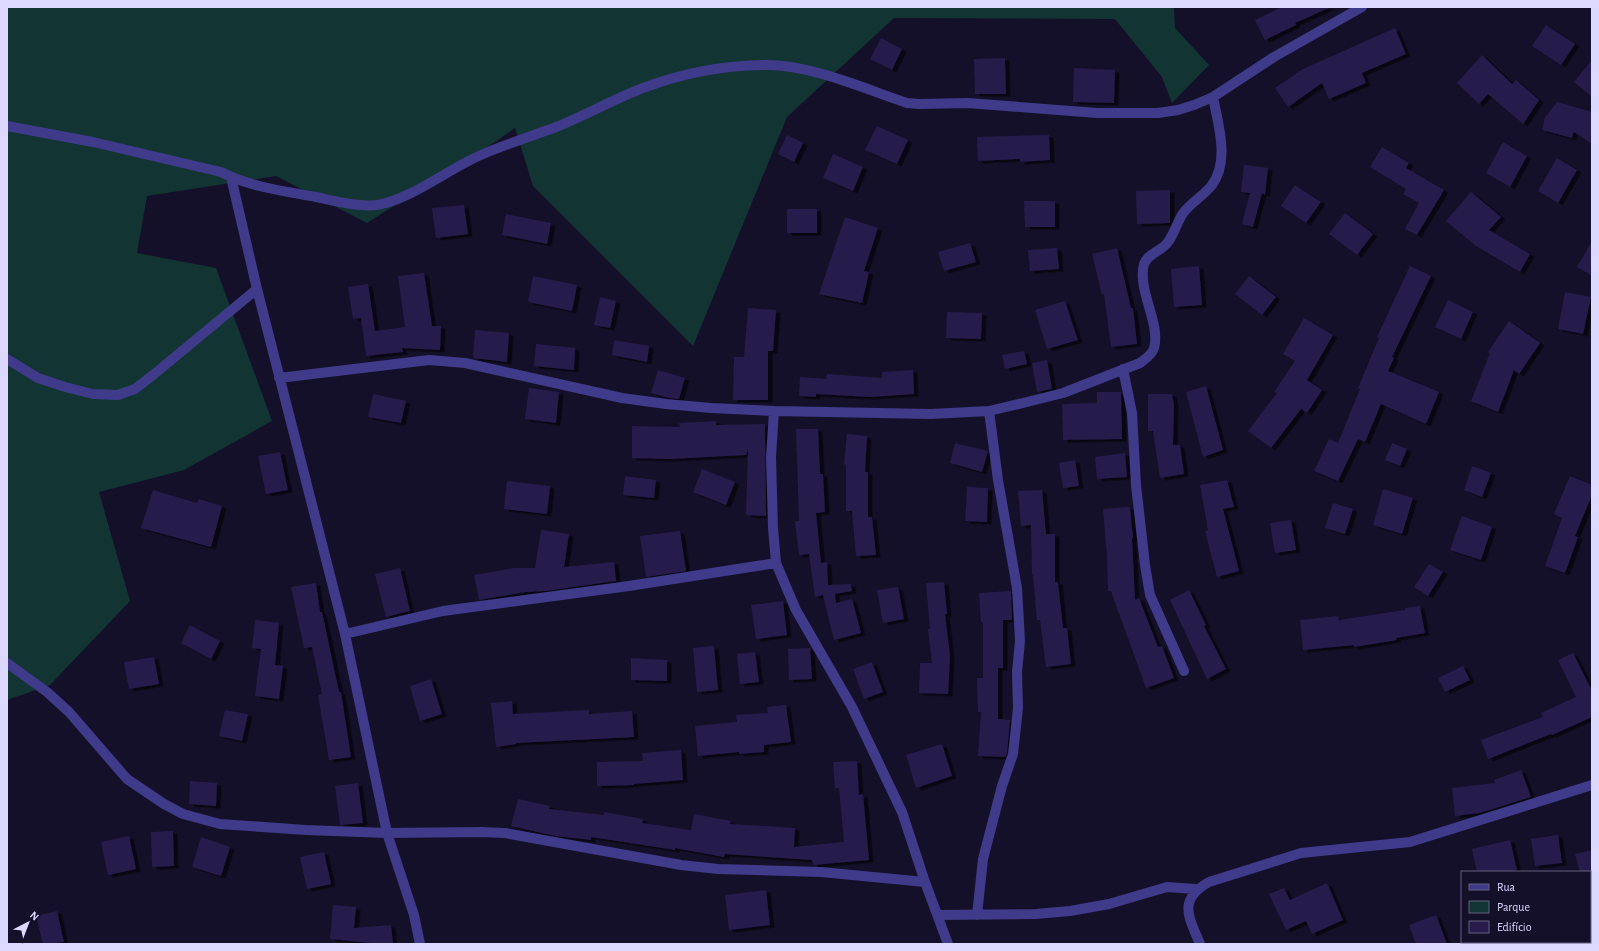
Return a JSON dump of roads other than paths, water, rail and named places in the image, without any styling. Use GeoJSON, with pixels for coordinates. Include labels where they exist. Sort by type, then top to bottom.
{"type":"FeatureCollection","features":[{"type":"Feature","properties":{"kind":"street"},"geometry":{"type":"LineString","coordinates":[[7,126],[92,142],[221,172],[231,177],[268,188],[340,202],[378,205],[401,197],[481,155],[557,126],[642,89],[681,76],[714,69],[767,65],[790,66],[815,72],[908,103],[968,103],[1097,113],[1158,113],[1178,110],[1194,105],[1213,96],[1274,57],[1362,7]]}},
{"type":"Feature","properties":{"kind":"street"},"geometry":{"type":"LineString","coordinates":[[279,378],[429,360],[465,363],[622,398],[711,408],[774,411],[931,414],[989,411],[1063,393],[1144,360],[1154,348],[1152,322],[1143,283],[1145,261],[1154,252],[1163,248],[1169,242],[1184,212],[1213,183],[1220,170],[1221,140],[1213,96]]}},
{"type":"Feature","properties":{"kind":"street"},"geometry":{"type":"LineString","coordinates":[[231,177],[279,378],[345,634],[387,833],[414,915],[420,944]]}},
{"type":"Feature","properties":{"kind":"street"},"geometry":{"type":"LineString","coordinates":[[7,359],[38,378],[65,387],[93,394],[118,395],[135,389],[257,289]]}},
{"type":"Feature","properties":{"kind":"street"},"geometry":{"type":"LineString","coordinates":[[1123,369],[1132,413],[1136,485],[1144,565],[1150,595],[1184,671]]}},
{"type":"Feature","properties":{"kind":"street"},"geometry":{"type":"LineString","coordinates":[[774,411],[771,457],[773,528],[776,563],[796,610],[852,707],[902,812],[925,882],[948,944]]}},
{"type":"Feature","properties":{"kind":"street"},"geometry":{"type":"LineString","coordinates":[[977,915],[983,859],[1002,786],[1013,754],[1018,708],[1017,672],[1020,641],[1017,588],[998,480],[989,411]]}},
{"type":"Feature","properties":{"kind":"street"},"geometry":{"type":"LineString","coordinates":[[345,634],[443,611],[629,586],[776,563]]}},
{"type":"Feature","properties":{"kind":"street"},"geometry":{"type":"LineString","coordinates":[[7,663],[47,692],[69,712],[127,778],[164,804],[183,814],[220,824],[387,833],[505,833],[680,865],[718,869],[821,872],[925,882]]}},
{"type":"Feature","properties":{"kind":"street"},"geometry":{"type":"LineString","coordinates":[[938,915],[1036,914],[1070,911],[1109,904],[1167,887],[1196,889],[1209,882],[1301,853],[1410,842],[1592,785]]}},
{"type":"Feature","properties":{"kind":"street"},"geometry":{"type":"LineString","coordinates":[[1196,889],[1190,901],[1188,916],[1200,944]]}}]}
